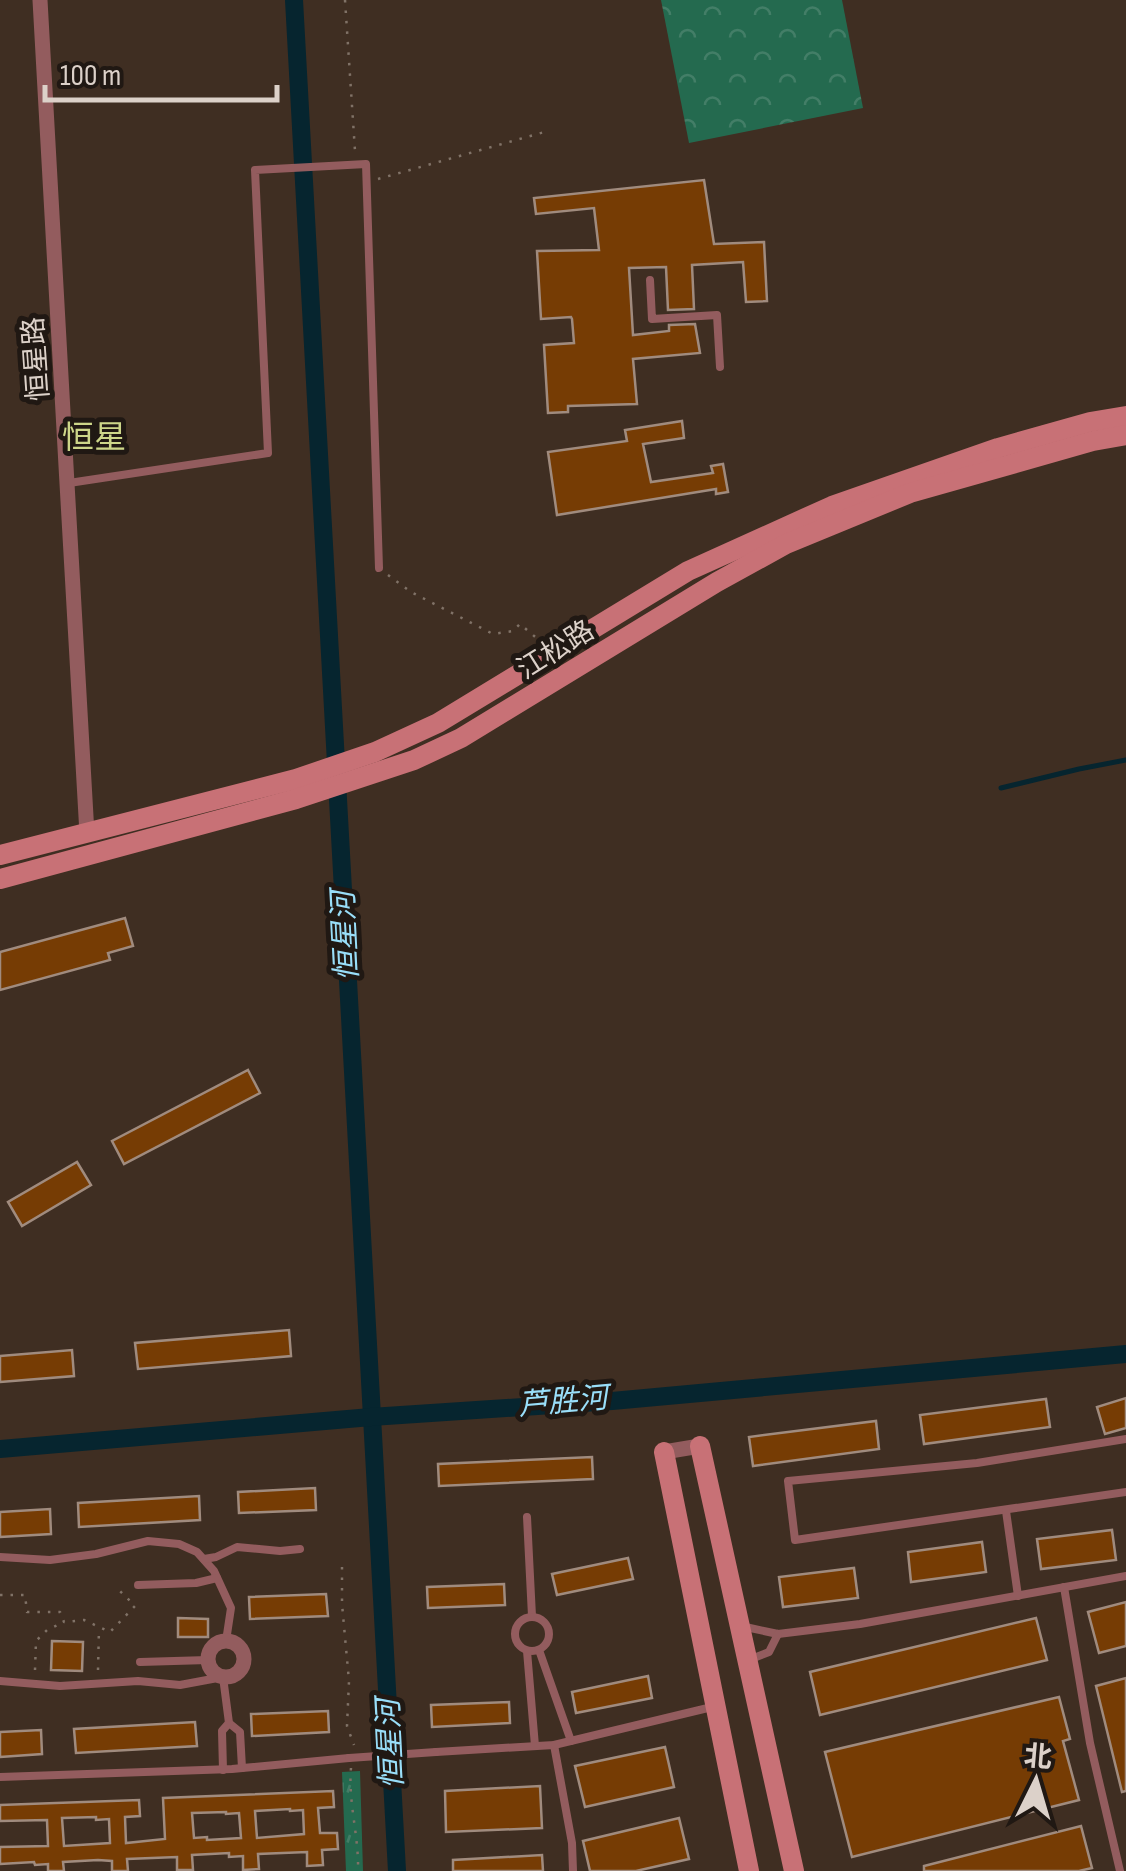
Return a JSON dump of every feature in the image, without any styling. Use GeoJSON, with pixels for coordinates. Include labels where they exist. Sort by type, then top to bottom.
{"type":"FeatureCollection","features":[{"type":"Feature","properties":{"kind":"street","name":"恒星路"},"geometry":{"type":"LineString","coordinates":[[40,0],[88,834]]}},
{"type":"Feature","properties":{"kind":"street","name":"江松路"},"geometry":{"type":"LineString","coordinates":[[376,763],[688,572],[832,506],[911,477],[998,448],[1126,416]]}},
{"type":"Feature","properties":{"kind":"street","name":"江松路"},"geometry":{"type":"LineString","coordinates":[[0,879],[462,738],[716,582],[786,544],[910,493],[1126,435]]}},
{"type":"Feature","properties":{"kind":"street","name":"江松路"},"geometry":{"type":"LineString","coordinates":[[0,855],[296,789]]}},
{"type":"Feature","properties":{"kind":"street"},"geometry":{"type":"LineString","coordinates":[[750,1871],[664,1452],[700,1446],[794,1871]]}},
{"type":"Feature","properties":{"kind":"street"},"geometry":{"type":"LineString","coordinates":[[226,1641],[242,1649],[244,1660],[240,1672],[223,1677],[212,1671],[208,1660],[215,1644],[226,1641]]}},
{"type":"Feature","properties":{"kind":"lane"},"geometry":{"type":"LineString","coordinates":[[68,483],[268,453],[255,170],[366,164],[379,568]]}},
{"type":"Feature","properties":{"kind":"lane"},"geometry":{"type":"LineString","coordinates":[[650,280],[652,320],[717,315],[720,367]]}},
{"type":"Feature","properties":{"kind":"lane"},"geometry":{"type":"LineString","coordinates":[[552,652],[562,677]]}},
{"type":"Feature","properties":{"kind":"lane"},"geometry":{"type":"LineString","coordinates":[[1126,1439],[977,1462],[788,1481],[794,1540],[1126,1492]]}},
{"type":"Feature","properties":{"kind":"lane"},"geometry":{"type":"LineString","coordinates":[[1006,1511],[1018,1596]]}},
{"type":"Feature","properties":{"kind":"lane"},"geometry":{"type":"LineString","coordinates":[[526,1518],[532,1616]]}},
{"type":"Feature","properties":{"kind":"lane"},"geometry":{"type":"LineString","coordinates":[[0,1557],[50,1560],[148,1542],[179,1544],[197,1552],[218,1578],[231,1608],[226,1641]]}},
{"type":"Feature","properties":{"kind":"lane"},"geometry":{"type":"LineString","coordinates":[[204,1559],[237,1547],[300,1549]]}},
{"type":"Feature","properties":{"kind":"lane"},"geometry":{"type":"LineString","coordinates":[[740,1626],[778,1634],[860,1624],[1126,1576]]}},
{"type":"Feature","properties":{"kind":"lane"},"geometry":{"type":"LineString","coordinates":[[138,1585],[196,1583],[218,1578]]}},
{"type":"Feature","properties":{"kind":"lane"},"geometry":{"type":"LineString","coordinates":[[1064,1587],[1090,1743],[1120,1871]]}},
{"type":"Feature","properties":{"kind":"lane"},"geometry":{"type":"LineString","coordinates":[[532,1616],[542,1620],[549,1630],[548,1642],[539,1650],[527,1651],[514,1634],[522,1620],[532,1616]]}},
{"type":"Feature","properties":{"kind":"lane"},"geometry":{"type":"LineString","coordinates":[[748,1661],[769,1652],[778,1634]]}},
{"type":"Feature","properties":{"kind":"lane"},"geometry":{"type":"LineString","coordinates":[[539,1650],[571,1741]]}},
{"type":"Feature","properties":{"kind":"lane"},"geometry":{"type":"LineString","coordinates":[[527,1651],[536,1746]]}},
{"type":"Feature","properties":{"kind":"lane"},"geometry":{"type":"LineString","coordinates":[[140,1662],[208,1660]]}},
{"type":"Feature","properties":{"kind":"lane"},"geometry":{"type":"LineString","coordinates":[[0,1681],[60,1686],[180,1684],[223,1677],[229,1723],[240,1732],[242,1768]]}},
{"type":"Feature","properties":{"kind":"lane"},"geometry":{"type":"LineString","coordinates":[[0,1777],[222,1770],[536,1746],[716,1706]]}},
{"type":"Feature","properties":{"kind":"lane"},"geometry":{"type":"LineString","coordinates":[[222,1770],[222,1730],[229,1723]]}},
{"type":"Feature","properties":{"kind":"lane"},"geometry":{"type":"LineString","coordinates":[[554,1744],[573,1871]]}},
{"type":"Feature","properties":{"kind":"path"},"geometry":{"type":"LineString","coordinates":[[345,0],[354,150],[366,164]]}},
{"type":"Feature","properties":{"kind":"path"},"geometry":{"type":"LineString","coordinates":[[367,182],[548,130]]}},
{"type":"Feature","properties":{"kind":"path"},"geometry":{"type":"LineString","coordinates":[[379,568],[411,592],[494,634],[513,631],[520,624],[552,652]]}},
{"type":"Feature","properties":{"kind":"path"},"geometry":{"type":"LineString","coordinates":[[342,1567],[349,1681],[347,1726],[354,1744],[349,1787],[356,1823],[358,1871]]}},
{"type":"Feature","properties":{"kind":"path"},"geometry":{"type":"LineString","coordinates":[[35,1684],[36,1641],[64,1622],[84,1620],[110,1632],[135,1606],[117,1588]]}},
{"type":"Feature","properties":{"kind":"path"},"geometry":{"type":"LineString","coordinates":[[0,1594],[25,1595],[26,1612],[60,1612],[64,1622]]}},
{"type":"Feature","properties":{"kind":"path"},"geometry":{"type":"LineString","coordinates":[[98,1683],[99,1627]]}},
{"type":"Feature","properties":{"kind":"green space"},"geometry":{"type":"Polygon","coordinates":[[[661,0],[842,0],[863,108],[689,143],[661,0]]]}},
{"type":"Feature","properties":{"kind":"green space"},"geometry":{"type":"Polygon","coordinates":[[[360,1771],[363,1871],[346,1871],[342,1772],[360,1771]]]}},
{"type":"Feature","properties":{"kind":"building"},"geometry":{"type":"Polygon","coordinates":[[[704,180],[714,244],[764,242],[767,301],[746,302],[743,262],[692,265],[694,309],[668,310],[666,267],[629,268],[633,335],[669,331],[669,325],[695,324],[700,353],[633,359],[637,404],[568,406],[568,412],[548,413],[544,345],[574,343],[571,317],[541,319],[537,251],[599,250],[594,208],[536,214],[534,198],[704,180]]]}},
{"type":"Feature","properties":{"kind":"building"},"geometry":{"type":"Polygon","coordinates":[[[682,421],[684,438],[643,444],[651,482],[713,473],[711,466],[723,464],[728,492],[716,494],[716,489],[557,515],[548,452],[627,441],[625,430],[682,421]]]}},
{"type":"Feature","properties":{"kind":"building"},"geometry":{"type":"Polygon","coordinates":[[[125,918],[133,946],[108,953],[110,960],[0,990],[0,952],[125,918]]]}},
{"type":"Feature","properties":{"kind":"building"},"geometry":{"type":"Polygon","coordinates":[[[248,1070],[260,1093],[124,1164],[112,1141],[248,1070]]]}},
{"type":"Feature","properties":{"kind":"building"},"geometry":{"type":"Polygon","coordinates":[[[77,1162],[91,1185],[22,1226],[8,1202],[77,1162]]]}},
{"type":"Feature","properties":{"kind":"building"},"geometry":{"type":"Polygon","coordinates":[[[289,1330],[291,1356],[138,1369],[135,1343],[289,1330]]]}},
{"type":"Feature","properties":{"kind":"building"},"geometry":{"type":"Polygon","coordinates":[[[72,1350],[74,1376],[0,1382],[0,1356],[72,1350]]]}},
{"type":"Feature","properties":{"kind":"building"},"geometry":{"type":"Polygon","coordinates":[[[1126,1398],[1126,1428],[1105,1434],[1097,1407],[1126,1398]]]}},
{"type":"Feature","properties":{"kind":"building"},"geometry":{"type":"Polygon","coordinates":[[[1046,1399],[1050,1427],[924,1444],[920,1415],[1046,1399]]]}},
{"type":"Feature","properties":{"kind":"building"},"geometry":{"type":"Polygon","coordinates":[[[876,1421],[879,1449],[753,1466],[749,1437],[876,1421]]]}},
{"type":"Feature","properties":{"kind":"building"},"geometry":{"type":"Polygon","coordinates":[[[592,1457],[593,1479],[439,1486],[438,1464],[592,1457]]]}},
{"type":"Feature","properties":{"kind":"building"},"geometry":{"type":"Polygon","coordinates":[[[315,1488],[316,1510],[239,1513],[238,1492],[315,1488]]]}},
{"type":"Feature","properties":{"kind":"building"},"geometry":{"type":"Polygon","coordinates":[[[199,1496],[200,1520],[79,1527],[78,1503],[199,1496]]]}},
{"type":"Feature","properties":{"kind":"building"},"geometry":{"type":"Polygon","coordinates":[[[50,1509],[51,1534],[0,1537],[0,1512],[50,1509]]]}},
{"type":"Feature","properties":{"kind":"building"},"geometry":{"type":"Polygon","coordinates":[[[1112,1530],[1116,1560],[1041,1569],[1037,1539],[1112,1530]]]}},
{"type":"Feature","properties":{"kind":"building"},"geometry":{"type":"Polygon","coordinates":[[[982,1542],[986,1572],[911,1582],[908,1552],[982,1542]]]}},
{"type":"Feature","properties":{"kind":"building"},"geometry":{"type":"Polygon","coordinates":[[[628,1558],[633,1579],[557,1595],[552,1574],[628,1558]]]}},
{"type":"Feature","properties":{"kind":"building"},"geometry":{"type":"Polygon","coordinates":[[[854,1568],[858,1598],[783,1607],[779,1577],[854,1568]]]}},
{"type":"Feature","properties":{"kind":"building"},"geometry":{"type":"Polygon","coordinates":[[[504,1584],[505,1605],[428,1608],[427,1587],[504,1584]]]}},
{"type":"Feature","properties":{"kind":"building"},"geometry":{"type":"Polygon","coordinates":[[[326,1594],[328,1616],[250,1619],[249,1597],[326,1594]]]}},
{"type":"Feature","properties":{"kind":"building"},"geometry":{"type":"Polygon","coordinates":[[[1126,1602],[1126,1646],[1099,1653],[1088,1612],[1126,1602]]]}},
{"type":"Feature","properties":{"kind":"building"},"geometry":{"type":"Polygon","coordinates":[[[178,1618],[208,1619],[208,1637],[178,1637],[178,1618]]]}},
{"type":"Feature","properties":{"kind":"building"},"geometry":{"type":"Polygon","coordinates":[[[1036,1618],[1047,1660],[820,1715],[810,1672],[1036,1618]]]}},
{"type":"Feature","properties":{"kind":"building"},"geometry":{"type":"Polygon","coordinates":[[[52,1641],[83,1642],[82,1671],[51,1670],[52,1641]]]}},
{"type":"Feature","properties":{"kind":"building"},"geometry":{"type":"Polygon","coordinates":[[[648,1676],[652,1698],[576,1713],[572,1692],[648,1676]]]}},
{"type":"Feature","properties":{"kind":"building"},"geometry":{"type":"Polygon","coordinates":[[[1126,1678],[1126,1791],[1122,1792],[1096,1686],[1126,1678]]]}},
{"type":"Feature","properties":{"kind":"building"},"geometry":{"type":"Polygon","coordinates":[[[1059,1697],[1070,1739],[1063,1741],[1079,1800],[852,1857],[825,1752],[1059,1697]]]}},
{"type":"Feature","properties":{"kind":"building"},"geometry":{"type":"Polygon","coordinates":[[[509,1702],[510,1723],[432,1727],[431,1705],[509,1702]]]}},
{"type":"Feature","properties":{"kind":"building"},"geometry":{"type":"Polygon","coordinates":[[[328,1711],[329,1732],[252,1736],[251,1714],[328,1711]]]}},
{"type":"Feature","properties":{"kind":"building"},"geometry":{"type":"Polygon","coordinates":[[[195,1722],[197,1746],[76,1753],[74,1729],[195,1722]]]}},
{"type":"Feature","properties":{"kind":"building"},"geometry":{"type":"Polygon","coordinates":[[[41,1730],[42,1754],[0,1757],[0,1732],[41,1730]]]}},
{"type":"Feature","properties":{"kind":"building"},"geometry":{"type":"Polygon","coordinates":[[[665,1747],[674,1787],[585,1807],[575,1766],[665,1747]]]}},
{"type":"Feature","properties":{"kind":"building"},"geometry":{"type":"Polygon","coordinates":[[[540,1786],[542,1828],[446,1832],[445,1791],[540,1786]]]}},
{"type":"Feature","properties":{"kind":"building"},"geometry":{"type":"Polygon","coordinates":[[[333,1791],[334,1807],[318,1808],[320,1833],[337,1833],[338,1849],[322,1850],[323,1865],[307,1866],[307,1852],[258,1854],[259,1869],[243,1870],[243,1856],[229,1857],[229,1853],[192,1855],[193,1870],[177,1870],[177,1857],[127,1859],[128,1871],[112,1871],[112,1861],[98,1860],[63,1862],[64,1871],[48,1871],[48,1864],[34,1862],[0,1864],[0,1847],[48,1846],[47,1820],[0,1821],[0,1805],[139,1800],[140,1816],[125,1817],[126,1843],[165,1839],[163,1798],[333,1791]],[[303,1810],[255,1811],[257,1838],[304,1834],[303,1810]],[[192,1813],[194,1838],[241,1838],[239,1813],[192,1813]],[[62,1818],[64,1846],[110,1843],[109,1819],[62,1818]]]}},
{"type":"Feature","properties":{"kind":"building"},"geometry":{"type":"Polygon","coordinates":[[[679,1818],[689,1859],[636,1871],[590,1871],[583,1841],[679,1818]]]}},
{"type":"Feature","properties":{"kind":"building"},"geometry":{"type":"Polygon","coordinates":[[[1081,1826],[1092,1868],[924,1871],[924,1866],[1081,1826]]]}},
{"type":"Feature","properties":{"kind":"building"},"geometry":{"type":"Polygon","coordinates":[[[542,1855],[543,1871],[453,1871],[453,1860],[542,1855]]]}},
{"type":"Feature","properties":{"kind":"waterway","name":"恒星河"},"geometry":{"type":"LineString","coordinates":[[294,0],[397,1871]]}},
{"type":"Feature","properties":{"kind":"waterway"},"geometry":{"type":"LineString","coordinates":[[1001,788],[1126,760]]}},
{"type":"Feature","properties":{"kind":"waterway","name":"芦胜河"},"geometry":{"type":"LineString","coordinates":[[0,1449],[612,1401],[1126,1354]]}},
{"type":"Feature","properties":{"kind":"district","name":"恒星"},"geometry":{"type":"Point","coordinates":[94,437]}}]}
